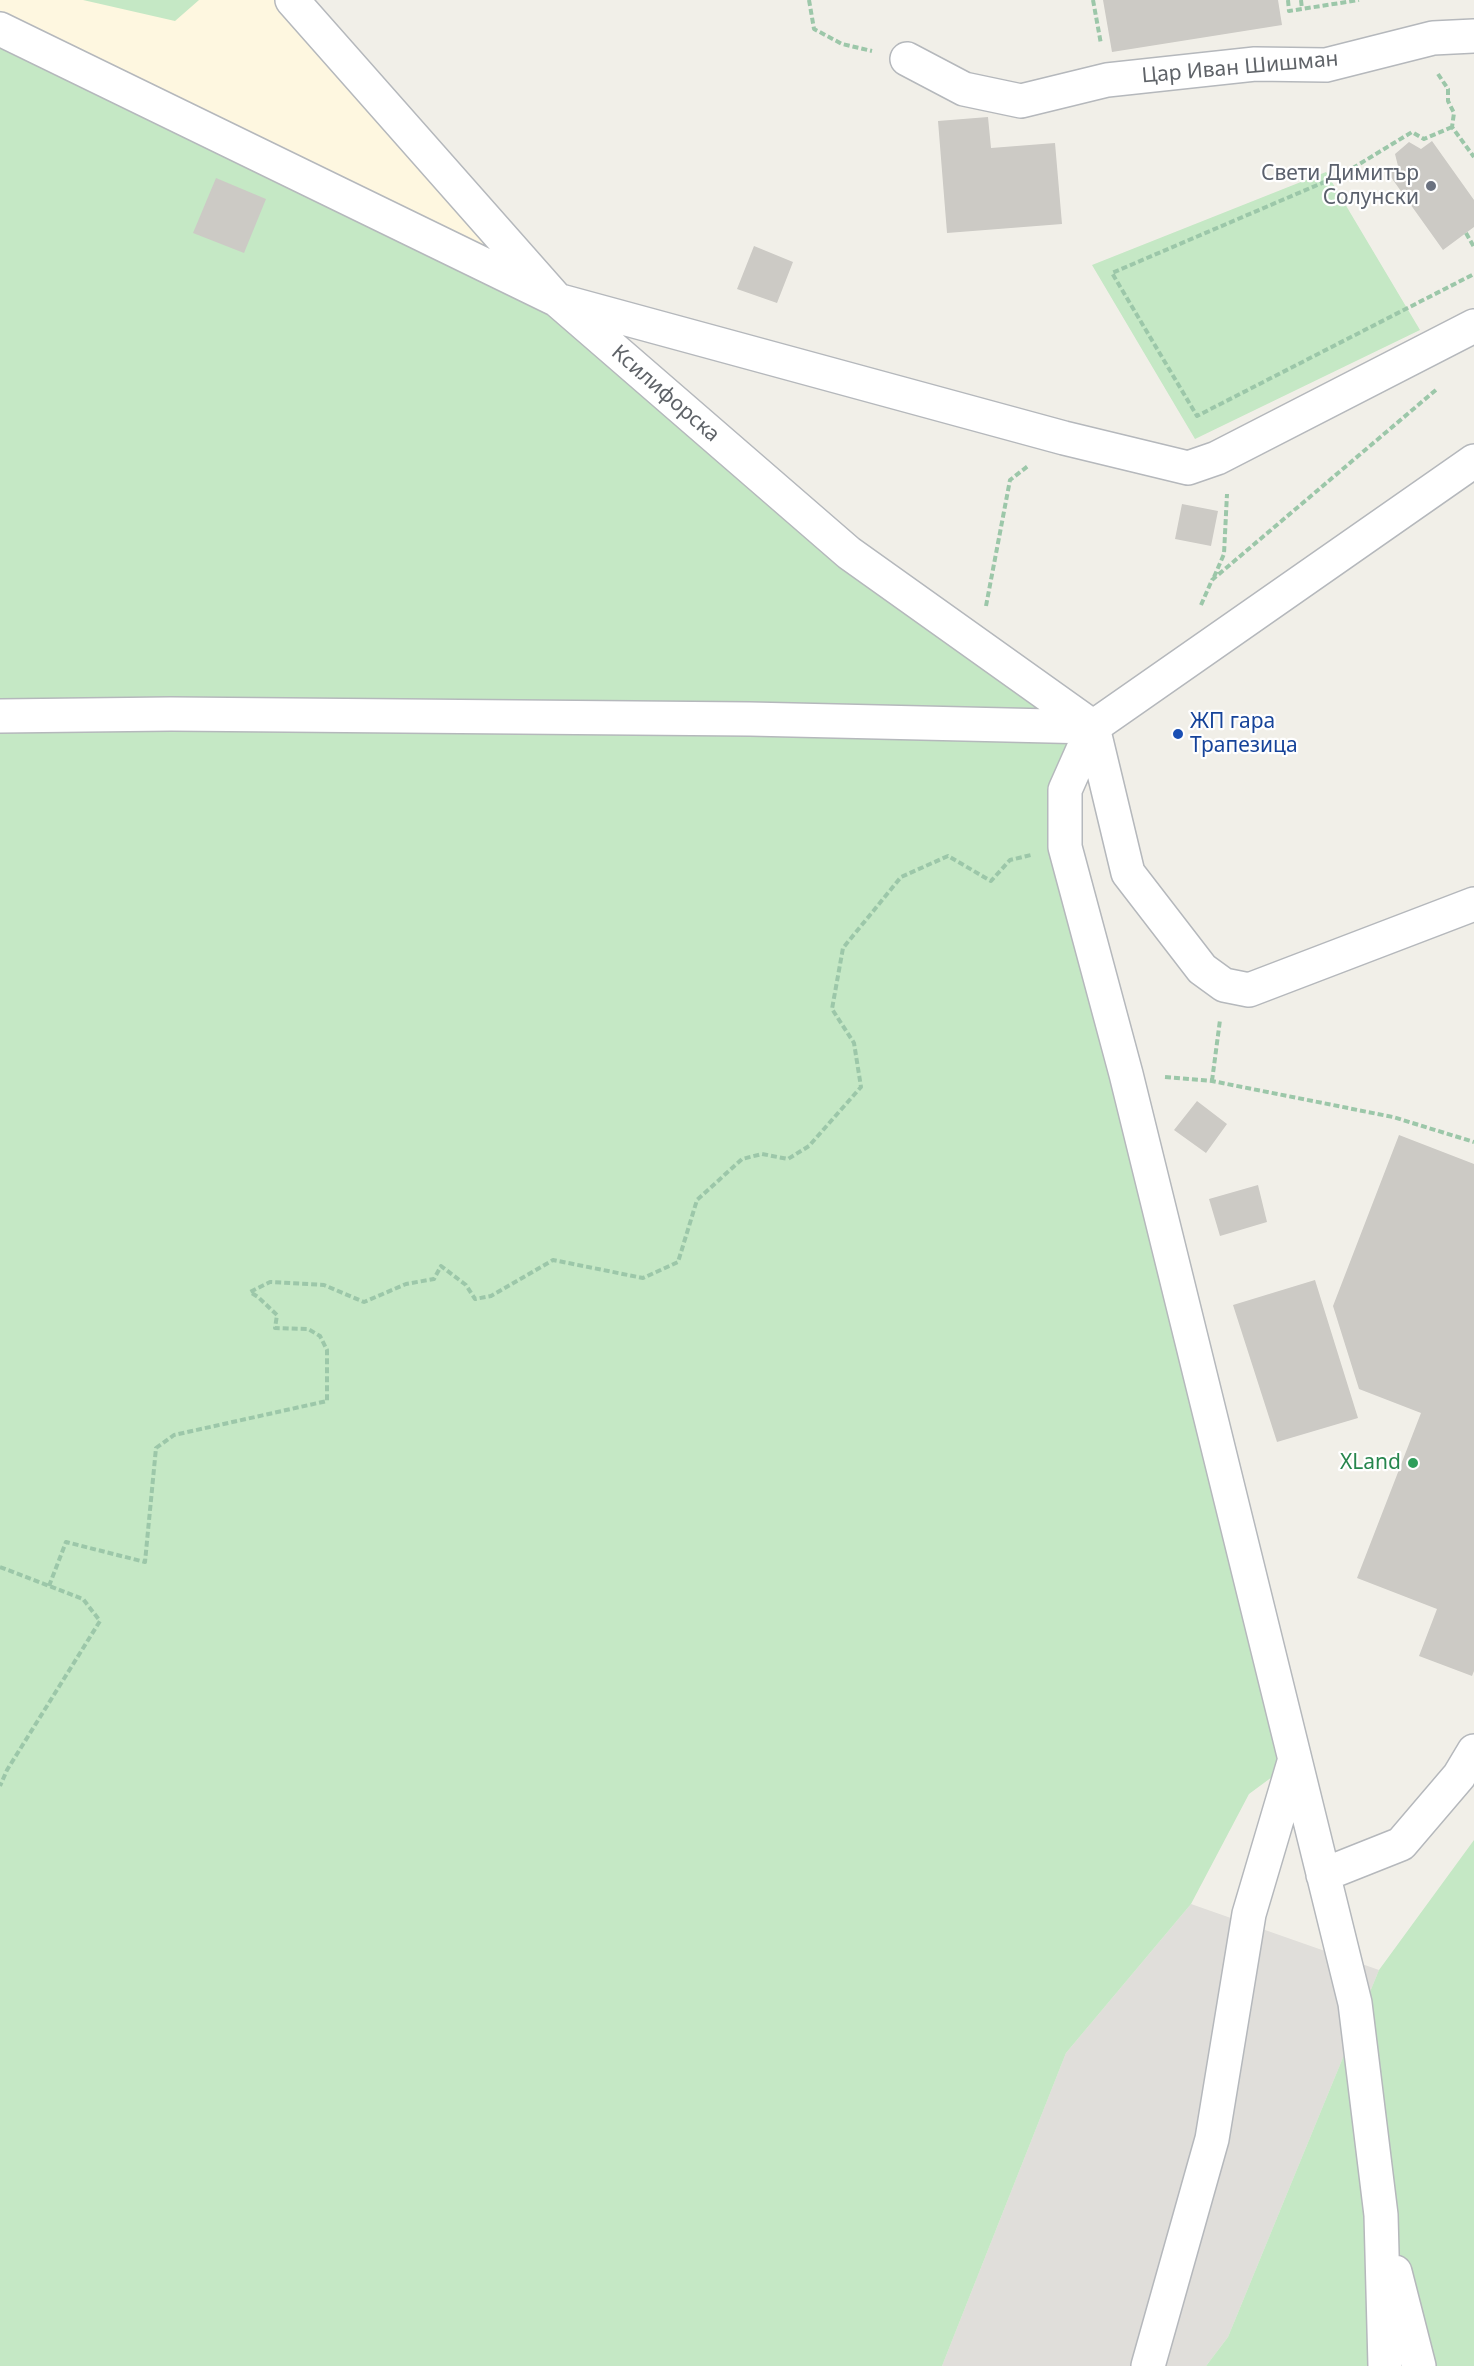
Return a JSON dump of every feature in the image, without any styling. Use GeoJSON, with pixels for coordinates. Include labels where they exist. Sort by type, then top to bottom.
{"type":"FeatureCollection","features":[{"type":"Feature","properties":{"kind":"street","name":"Ксилифорска"},"geometry":{"type":"LineString","coordinates":[[292,0],[557,300],[849,553],[979,648],[1094,727]]}},
{"type":"Feature","properties":{"kind":"street"},"geometry":{"type":"LineString","coordinates":[[0,29],[557,300],[1064,438],[1188,468],[1217,458],[1474,326]]}},
{"type":"Feature","properties":{"kind":"street","name":"Цар Иван Шишман"},"geometry":{"type":"LineString","coordinates":[[907,59],[964,89],[1021,101],[1107,80],[1255,64],[1326,65],[1432,38],[1474,36]]}},
{"type":"Feature","properties":{"kind":"street"},"geometry":{"type":"LineString","coordinates":[[1385,2366],[1381,2215],[1355,2003],[1126,1074],[1065,847],[1065,790],[1094,727],[1474,461]]}},
{"type":"Feature","properties":{"kind":"street"},"geometry":{"type":"LineString","coordinates":[[0,716],[171,714],[727,719],[1094,727]]}},
{"type":"Feature","properties":{"kind":"street"},"geometry":{"type":"LineString","coordinates":[[1094,727],[1128,873],[1202,969],[1224,985],[1249,990],[1474,904]]}},
{"type":"Feature","properties":{"kind":"street"},"geometry":{"type":"LineString","coordinates":[[1323,1875],[1401,1844],[1458,1776],[1474,1751]]}},
{"type":"Feature","properties":{"kind":"street"},"geometry":{"type":"LineString","coordinates":[[1148,2366],[1212,2139],[1249,1914],[1294,1760]]}},
{"type":"Feature","properties":{"kind":"street"},"geometry":{"type":"LineString","coordinates":[[1381,2215],[1419,2366]]}},
{"type":"Feature","properties":{"kind":"path"},"geometry":{"type":"LineString","coordinates":[[809,0],[814,29],[842,44],[907,59]]}},
{"type":"Feature","properties":{"kind":"path"},"geometry":{"type":"LineString","coordinates":[[1093,0],[1107,80]]}},
{"type":"Feature","properties":{"kind":"path"},"geometry":{"type":"LineString","coordinates":[[1288,0],[1289,11],[1359,0]]}},
{"type":"Feature","properties":{"kind":"path"},"geometry":{"type":"LineString","coordinates":[[1301,0],[1302,9]]}},
{"type":"Feature","properties":{"kind":"path"},"geometry":{"type":"LineString","coordinates":[[1448,89],[1448,101],[1454,113],[1452,127],[1474,157]]}},
{"type":"Feature","properties":{"kind":"path"},"geometry":{"type":"LineString","coordinates":[[1452,127],[1424,139],[1412,132],[1343,174],[1112,273],[1197,416],[1474,274]]}},
{"type":"Feature","properties":{"kind":"path"},"geometry":{"type":"LineString","coordinates":[[1466,233],[1474,247]]}},
{"type":"Feature","properties":{"kind":"path"},"geometry":{"type":"LineString","coordinates":[[1212,580],[1438,388]]}},
{"type":"Feature","properties":{"kind":"path"},"geometry":{"type":"LineString","coordinates":[[979,648],[1010,480],[1064,438]]}},
{"type":"Feature","properties":{"kind":"path"},"geometry":{"type":"LineString","coordinates":[[1199,610],[1224,554],[1226,522]]}},
{"type":"Feature","properties":{"kind":"path"},"geometry":{"type":"LineString","coordinates":[[49,1586],[66,1542],[145,1562],[156,1448],[174,1435],[327,1401],[327,1350],[320,1336],[308,1329],[275,1328],[277,1314],[250,1292],[270,1282],[324,1285],[364,1302],[406,1284],[434,1279],[441,1266],[466,1285],[475,1299],[491,1296],[553,1260],[643,1278],[678,1262],[697,1200],[742,1159],[762,1154],[788,1159],[808,1146],[861,1087],[854,1043],[832,1010],[843,948],[901,877],[948,856],[991,881],[1010,860],[1065,847]]}},
{"type":"Feature","properties":{"kind":"path"},"geometry":{"type":"LineString","coordinates":[[1212,1081],[1224,985]]}},
{"type":"Feature","properties":{"kind":"path"},"geometry":{"type":"LineString","coordinates":[[1126,1074],[1212,1081],[1393,1117],[1474,1142]]}},
{"type":"Feature","properties":{"kind":"path"},"geometry":{"type":"LineString","coordinates":[[0,1567],[83,1599],[100,1621],[7,1770],[0,1786]]}},
{"type":"Feature","properties":{"kind":"shaded area"},"geometry":{"type":"Polygon","coordinates":[[[0,0],[292,0],[557,300],[34,46],[0,10],[0,0]]]}},
{"type":"Feature","properties":{"kind":"shaded area"},"geometry":{"type":"Polygon","coordinates":[[[1191,1904],[1379,1970],[1228,2337],[1206,2366],[942,2366],[1066,2053],[1191,1904]]]}},
{"type":"Feature","properties":{"kind":"green space"},"geometry":{"type":"Polygon","coordinates":[[[83,0],[199,0],[175,21],[83,0]]]}},
{"type":"Feature","properties":{"kind":"green space"},"geometry":{"type":"Polygon","coordinates":[[[0,29],[557,300],[1093,727],[1065,790],[1295,1760],[1249,1794],[1191,1904],[1066,2053],[942,2366],[0,2366],[0,29]]]}},
{"type":"Feature","properties":{"kind":"green space"},"geometry":{"type":"Polygon","coordinates":[[[1326,172],[1420,330],[1195,439],[1092,265],[1326,172]]]}},
{"type":"Feature","properties":{"kind":"green space"},"geometry":{"type":"Polygon","coordinates":[[[1474,1840],[1474,2366],[1206,2366],[1228,2337],[1379,1970],[1474,1840]]]}},
{"type":"Feature","properties":{"kind":"building"},"geometry":{"type":"Polygon","coordinates":[[[1103,0],[1278,0],[1282,25],[1112,52],[1103,0]]]}},
{"type":"Feature","properties":{"kind":"building"},"geometry":{"type":"Polygon","coordinates":[[[988,117],[991,148],[1055,143],[1062,224],[947,233],[938,121],[988,117]]]}},
{"type":"Feature","properties":{"kind":"building","name":"Свети Димитър Солунски"},"geometry":{"type":"Polygon","coordinates":[[[1432,141],[1474,200],[1474,227],[1443,250],[1388,173],[1398,166],[1395,154],[1409,142],[1421,149],[1432,141]]]}},
{"type":"Feature","properties":{"kind":"building"},"geometry":{"type":"Polygon","coordinates":[[[216,178],[266,199],[244,253],[193,233],[216,178]]]}},
{"type":"Feature","properties":{"kind":"building"},"geometry":{"type":"Polygon","coordinates":[[[754,246],[793,262],[777,303],[737,289],[754,246]]]}},
{"type":"Feature","properties":{"kind":"building"},"geometry":{"type":"Polygon","coordinates":[[[1182,504],[1218,511],[1211,546],[1175,539],[1182,504]]]}},
{"type":"Feature","properties":{"kind":"building"},"geometry":{"type":"Polygon","coordinates":[[[1197,1101],[1227,1124],[1206,1153],[1174,1130],[1197,1101]]]}},
{"type":"Feature","properties":{"kind":"building"},"geometry":{"type":"Polygon","coordinates":[[[1399,1135],[1474,1164],[1474,1671],[1472,1676],[1419,1656],[1437,1609],[1357,1578],[1421,1413],[1359,1389],[1333,1306],[1399,1135]]]}},
{"type":"Feature","properties":{"kind":"building"},"geometry":{"type":"Polygon","coordinates":[[[1258,1185],[1267,1222],[1220,1236],[1209,1199],[1258,1185]]]}},
{"type":"Feature","properties":{"kind":"building"},"geometry":{"type":"Polygon","coordinates":[[[1315,1280],[1358,1418],[1277,1442],[1233,1305],[1315,1280]]]}},
{"type":"Feature","properties":{"kind":"place","name":"Свети Димитър Солунски"},"geometry":{"type":"Point","coordinates":[1431,186]}},
{"type":"Feature","properties":{"kind":"place","name":"ЖП гара Трапезица"},"geometry":{"type":"Point","coordinates":[1178,734]}},
{"type":"Feature","properties":{"kind":"place","name":"XLand"},"geometry":{"type":"Point","coordinates":[1413,1463]}}]}
